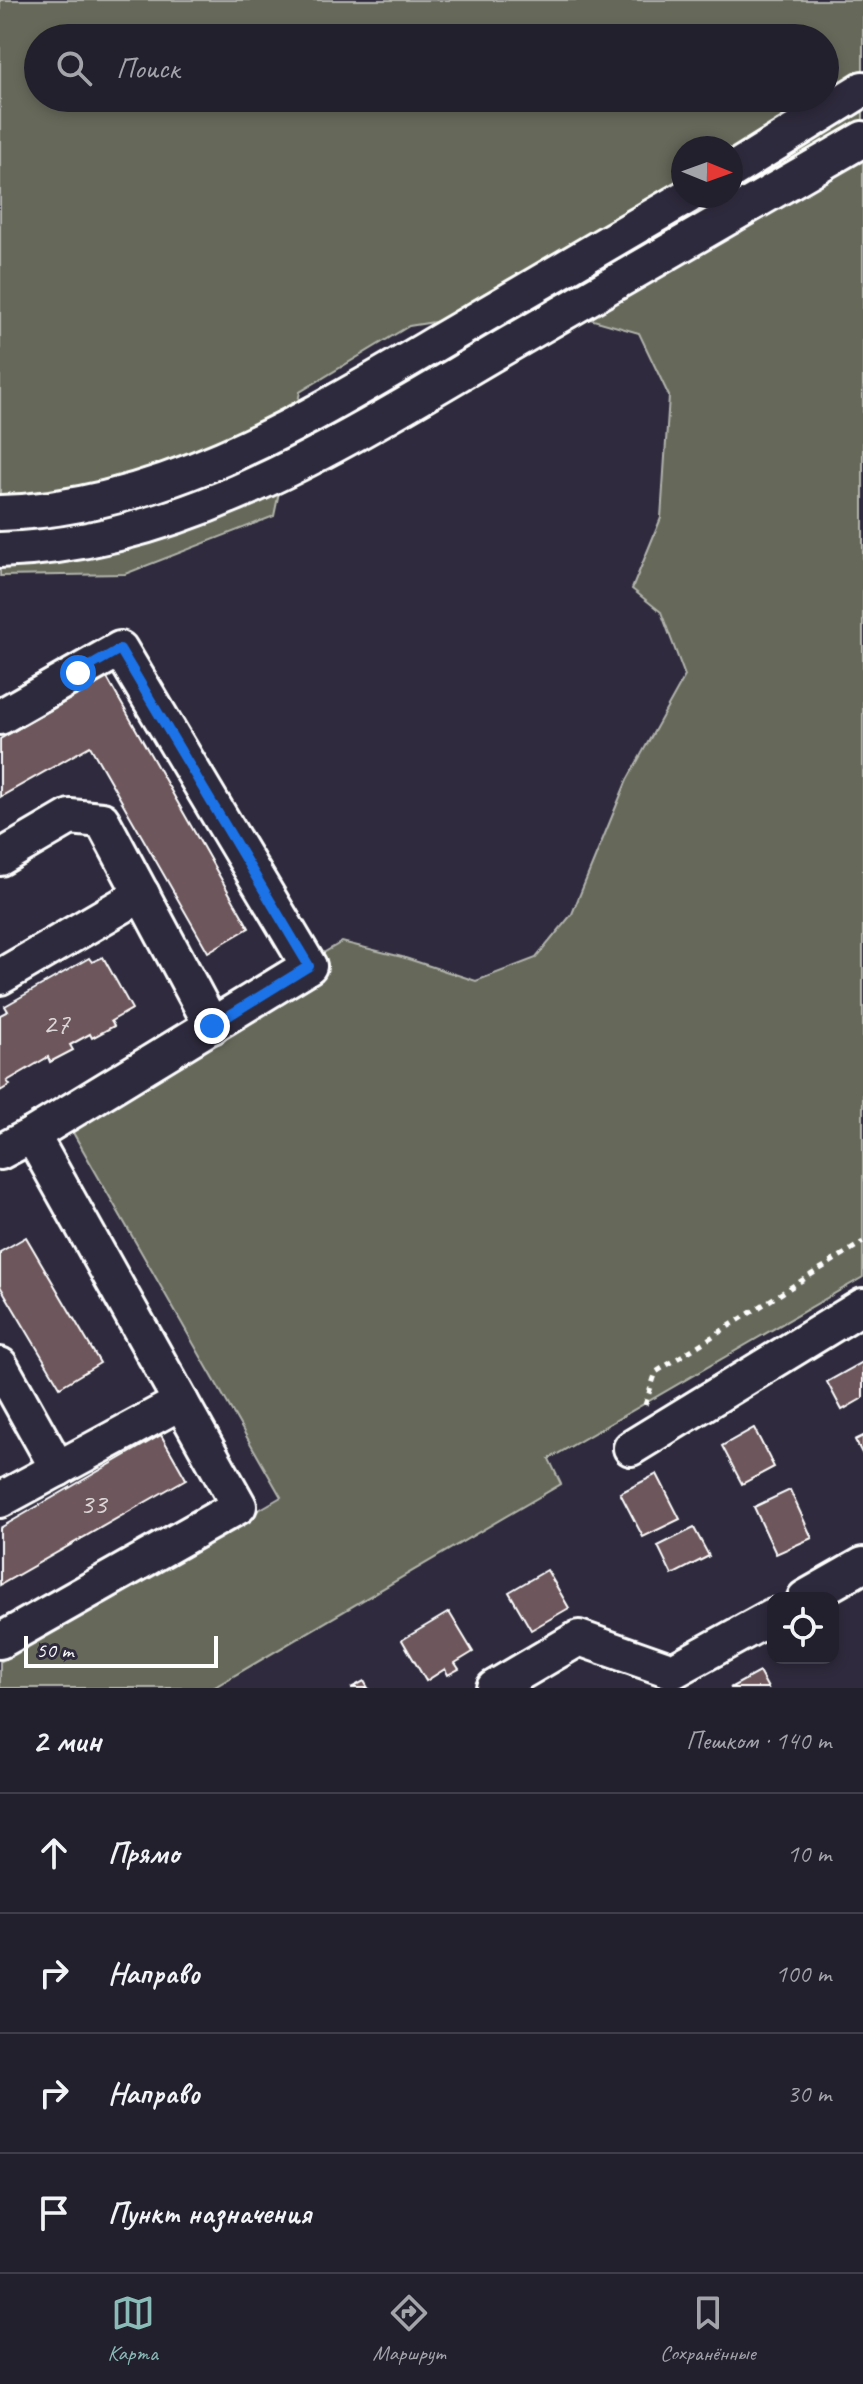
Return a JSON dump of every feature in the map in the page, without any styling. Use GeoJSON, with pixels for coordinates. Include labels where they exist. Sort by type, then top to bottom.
{"type":"FeatureCollection","features":[{"type":"Feature","properties":{"kind":"street"},"geometry":{"type":"LineString","coordinates":[[839,104],[863,89]]}},
{"type":"Feature","properties":{"kind":"street"},"geometry":{"type":"LineString","coordinates":[[743,164],[826,112]]}},
{"type":"Feature","properties":{"kind":"street"},"geometry":{"type":"LineString","coordinates":[[0,550],[90,539],[168,519],[274,477],[863,139]]}},
{"type":"Feature","properties":{"kind":"street"},"geometry":{"type":"LineString","coordinates":[[0,513],[80,502],[157,483],[259,442],[370,383],[671,206]]}},
{"type":"Feature","properties":{"kind":"street"},"geometry":{"type":"LineString","coordinates":[[0,717],[120,649],[309,966],[0,1152]]}},
{"type":"Feature","properties":{"kind":"street"},"geometry":{"type":"LineString","coordinates":[[0,858],[70,817],[102,820],[212,1026]]}},
{"type":"Feature","properties":{"kind":"street"},"geometry":{"type":"LineString","coordinates":[[0,977],[142,894]]}},
{"type":"Feature","properties":{"kind":"street"},"geometry":{"type":"LineString","coordinates":[[0,1641],[239,1506],[32,1135]]}},
{"type":"Feature","properties":{"kind":"street"},"geometry":{"type":"LineString","coordinates":[[631,1448],[863,1306]]}},
{"type":"Feature","properties":{"kind":"street"},"geometry":{"type":"LineString","coordinates":[[0,1365],[58,1469]]}},
{"type":"Feature","properties":{"kind":"street"},"geometry":{"type":"LineString","coordinates":[[0,1500],[181,1402]]}},
{"type":"Feature","properties":{"kind":"street"},"geometry":{"type":"LineString","coordinates":[[816,1592],[863,1565]]}},
{"type":"Feature","properties":{"kind":"street"},"geometry":{"type":"LineString","coordinates":[[494,1688],[579,1638],[673,1671],[767,1619]]}},
{"type":"Feature","properties":{"kind":"path"},"geometry":{"type":"LineString","coordinates":[[631,1448],[656,1372],[863,1242]]}},
{"type":"Feature","properties":{"kind":"green space"},"geometry":{"type":"Polygon","coordinates":[[[0,0],[863,0],[863,1277],[549,1459],[561,1484],[213,1688],[0,1688],[0,1662],[281,1497],[59,1108],[342,942],[476,981],[536,958],[572,914],[627,780],[685,676],[661,612],[632,589],[661,518],[669,396],[639,333],[541,305],[409,326],[300,392],[274,516],[125,574],[0,576],[0,0]]]}},
{"type":"Feature","properties":{"kind":"building"},"geometry":{"type":"Polygon","coordinates":[[[107,678],[249,928],[208,952],[90,746],[0,797],[0,739],[107,678]]]}},
{"type":"Feature","properties":{"kind":"building"},"geometry":{"type":"Polygon","coordinates":[[[103,957],[132,1009],[111,1021],[114,1026],[70,1045],[73,1050],[50,1062],[48,1057],[7,1081],[10,1085],[0,1091],[0,1015],[8,1011],[5,1006],[89,958],[92,962],[103,957]]]}},
{"type":"Feature","properties":{"kind":"building"},"geometry":{"type":"Polygon","coordinates":[[[26,1237],[100,1363],[60,1387],[0,1286],[0,1252],[26,1237]]]}},
{"type":"Feature","properties":{"kind":"building"},"geometry":{"type":"Polygon","coordinates":[[[863,1362],[863,1398],[842,1410],[827,1382],[863,1362]]]}},
{"type":"Feature","properties":{"kind":"building"},"geometry":{"type":"Polygon","coordinates":[[[754,1428],[774,1467],[742,1484],[722,1446],[754,1428]]]}},
{"type":"Feature","properties":{"kind":"building"},"geometry":{"type":"Polygon","coordinates":[[[161,1435],[186,1479],[0,1585],[0,1528],[161,1435]]]}},
{"type":"Feature","properties":{"kind":"building"},"geometry":{"type":"Polygon","coordinates":[[[863,1436],[863,1455],[855,1440],[863,1436]]]}},
{"type":"Feature","properties":{"kind":"building"},"geometry":{"type":"Polygon","coordinates":[[[657,1474],[680,1519],[643,1537],[620,1493],[657,1474]]]}},
{"type":"Feature","properties":{"kind":"building"},"geometry":{"type":"Polygon","coordinates":[[[790,1490],[812,1538],[776,1554],[754,1507],[790,1490]]]}},
{"type":"Feature","properties":{"kind":"building"},"geometry":{"type":"Polygon","coordinates":[[[694,1528],[709,1556],[672,1575],[658,1546],[694,1528]]]}},
{"type":"Feature","properties":{"kind":"building"},"geometry":{"type":"Polygon","coordinates":[[[547,1570],[569,1608],[531,1630],[509,1592],[547,1570]]]}},
{"type":"Feature","properties":{"kind":"building"},"geometry":{"type":"Polygon","coordinates":[[[449,1612],[473,1652],[455,1663],[459,1669],[448,1675],[445,1669],[426,1681],[402,1640],[449,1612]]]}},
{"type":"Feature","properties":{"kind":"building"},"geometry":{"type":"Polygon","coordinates":[[[759,1672],[768,1688],[730,1688],[759,1672]]]}},
{"type":"Feature","properties":{"kind":"building"},"geometry":{"type":"Polygon","coordinates":[[[364,1681],[368,1688],[351,1688],[364,1681]]]}},
{"type":"Feature","properties":{"kind":"route"},"geometry":{"type":"LineString","coordinates":[[78,673],[120,649],[309,966],[212,1026]]}}]}
